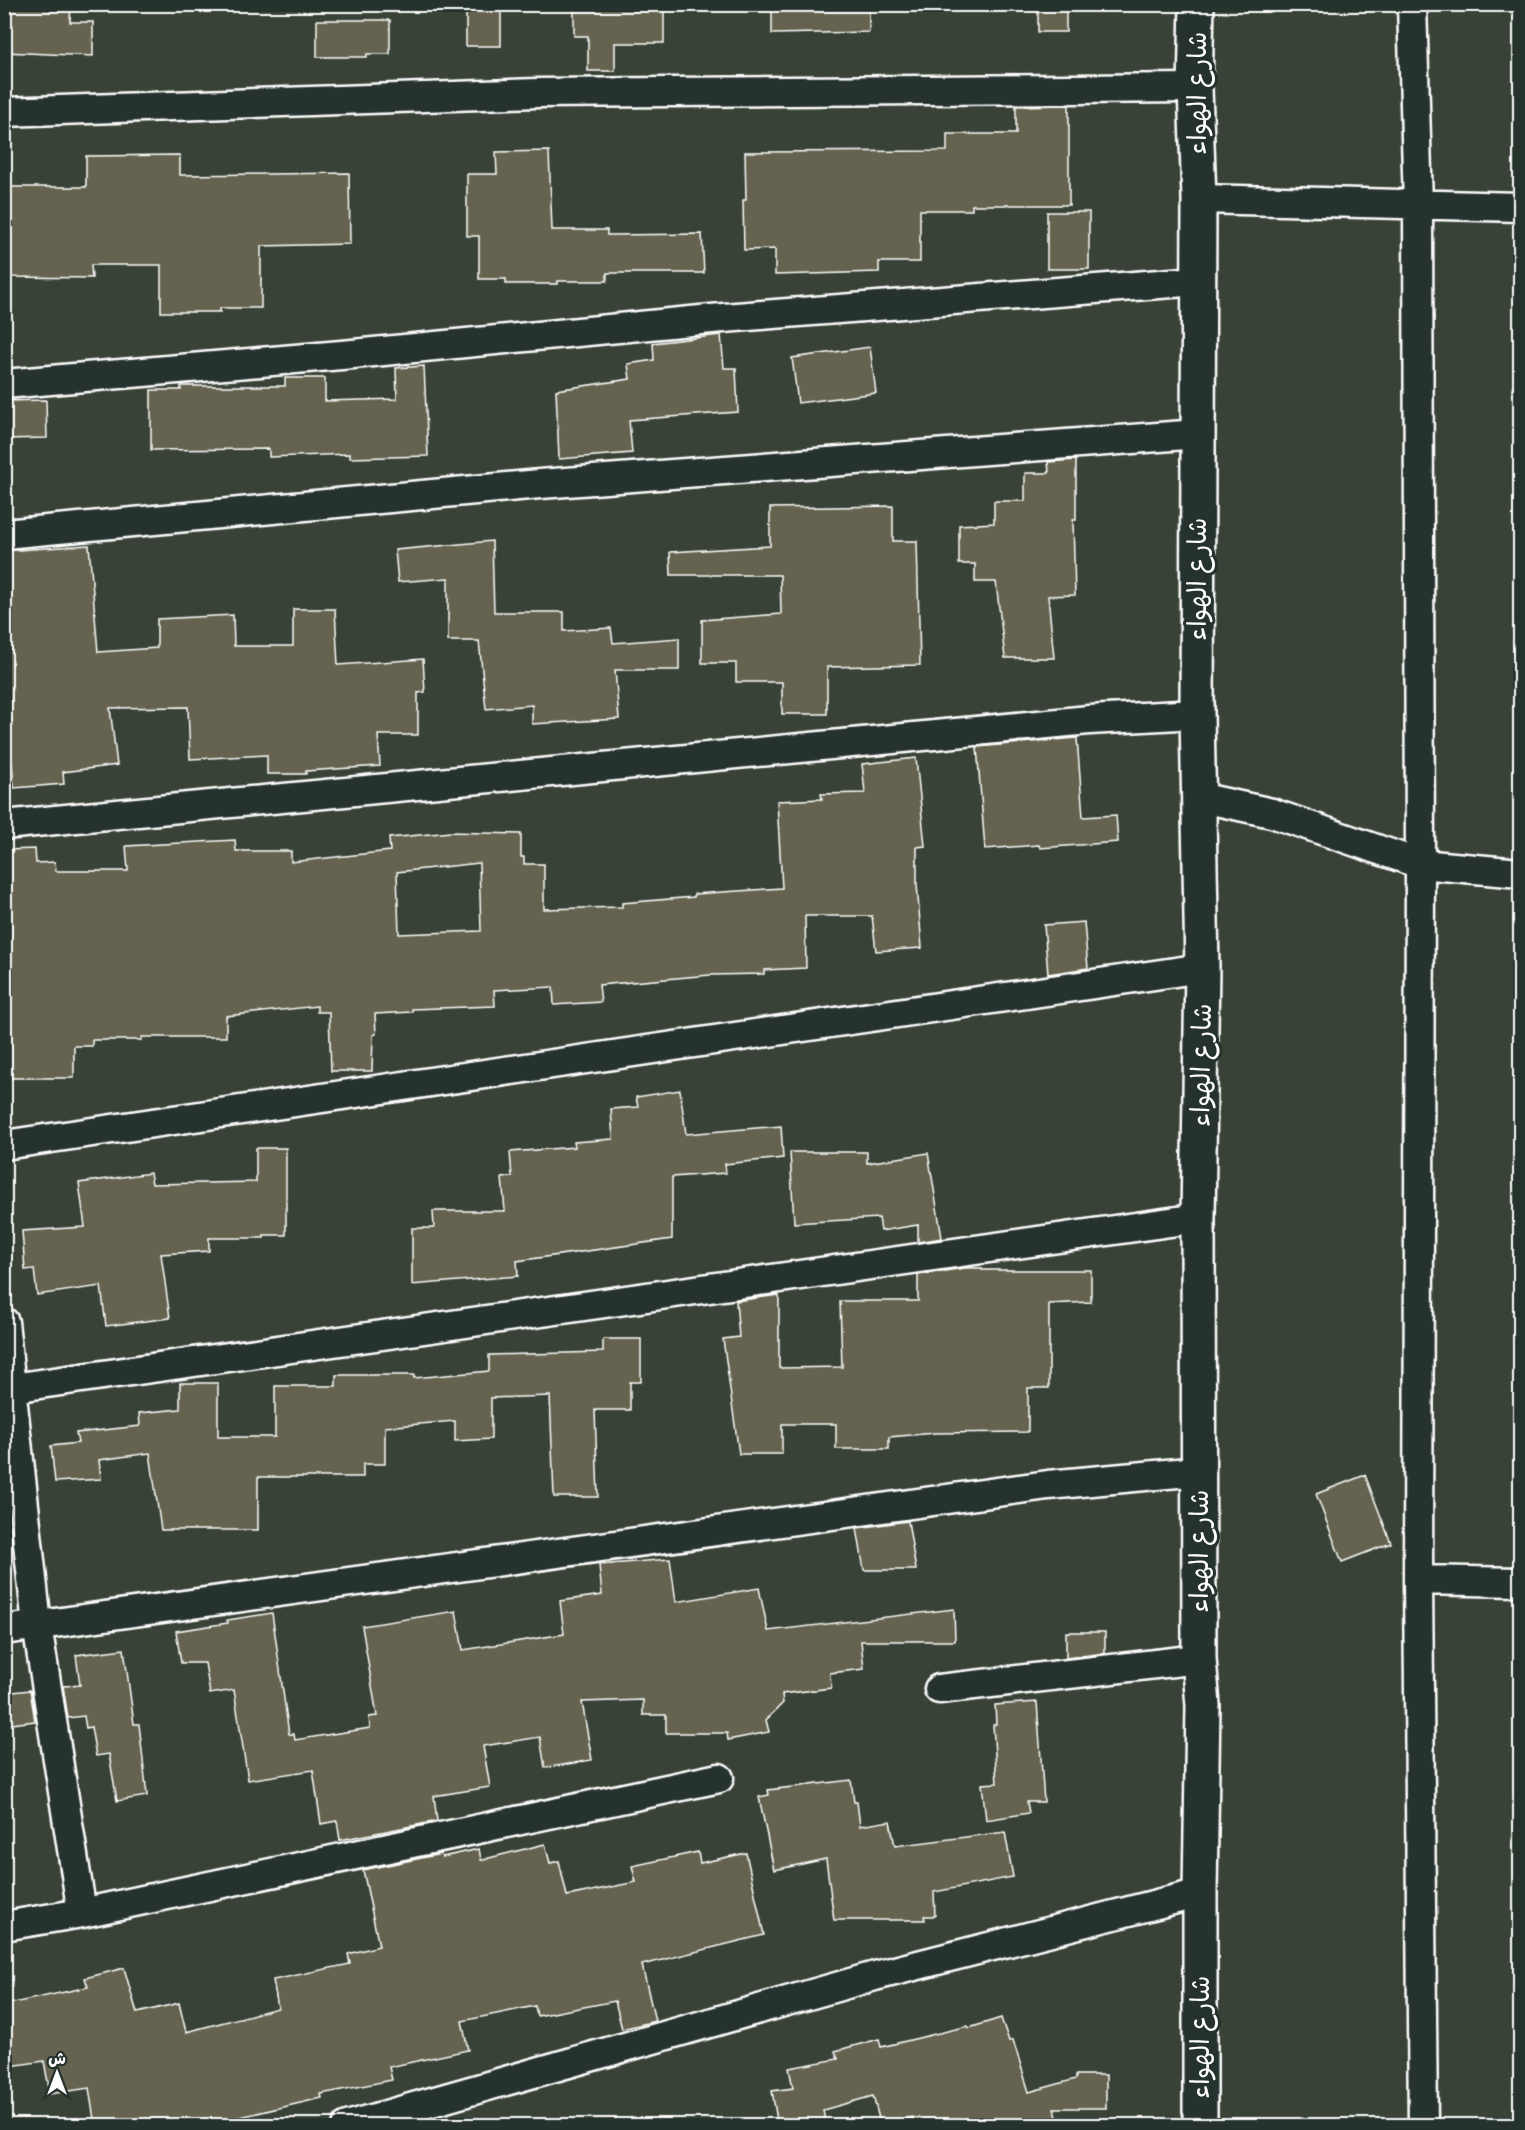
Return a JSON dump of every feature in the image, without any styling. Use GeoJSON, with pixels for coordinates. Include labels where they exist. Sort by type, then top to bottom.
{"type":"FeatureCollection","features":[{"type":"Feature","properties":{"kind":"street","name":"شارع الهواء"},"geometry":{"type":"LineString","coordinates":[[1197,4],[1195,88],[1199,199],[1197,714],[1202,968],[1198,1218],[1199,1659],[1203,1705],[1200,2126]]}},
{"type":"Feature","properties":{"kind":"street"},"geometry":{"type":"LineString","coordinates":[[1412,4],[1418,205],[1420,864],[1418,1580],[1423,2126]]}},
{"type":"Feature","properties":{"kind":"street"},"geometry":{"type":"LineString","coordinates":[[4,112],[537,93],[1195,88]]}},
{"type":"Feature","properties":{"kind":"street"},"geometry":{"type":"LineString","coordinates":[[1199,199],[1521,207]]}},
{"type":"Feature","properties":{"kind":"street"},"geometry":{"type":"LineString","coordinates":[[4,384],[353,354],[711,319],[1198,281]]}},
{"type":"Feature","properties":{"kind":"street"},"geometry":{"type":"LineString","coordinates":[[4,534],[540,484],[1198,434]]}},
{"type":"Feature","properties":{"kind":"street"},"geometry":{"type":"LineString","coordinates":[[4,825],[1089,720],[1197,714]]}},
{"type":"Feature","properties":{"kind":"street"},"geometry":{"type":"LineString","coordinates":[[1198,797],[1272,813],[1420,864],[1521,873]]}},
{"type":"Feature","properties":{"kind":"street"},"geometry":{"type":"LineString","coordinates":[[4,1145],[1202,968]]}},
{"type":"Feature","properties":{"kind":"street"},"geometry":{"type":"LineString","coordinates":[[12,1388],[1198,1218]]}},
{"type":"Feature","properties":{"kind":"street"},"geometry":{"type":"LineString","coordinates":[[4,1322],[12,1388],[11,1447],[82,1913]]}},
{"type":"Feature","properties":{"kind":"street"},"geometry":{"type":"LineString","coordinates":[[4,1630],[1048,1485],[1199,1471]]}},
{"type":"Feature","properties":{"kind":"street"},"geometry":{"type":"LineString","coordinates":[[1418,1580],[1521,1582]]}},
{"type":"Feature","properties":{"kind":"street"},"geometry":{"type":"LineString","coordinates":[[939,1689],[1199,1659]]}},
{"type":"Feature","properties":{"kind":"street"},"geometry":{"type":"LineString","coordinates":[[4,1926],[82,1913],[720,1778]]}},
{"type":"Feature","properties":{"kind":"street"},"geometry":{"type":"LineString","coordinates":[[347,2126],[875,1976],[1200,1893]]}},
{"type":"Feature","properties":{"kind":"building"},"geometry":{"type":"Polygon","coordinates":[[[4,4],[71,4],[70,22],[93,22],[93,56],[4,52],[4,4]]]}},
{"type":"Feature","properties":{"kind":"building"},"geometry":{"type":"Polygon","coordinates":[[[466,4],[501,4],[501,46],[466,46],[466,4]]]}},
{"type":"Feature","properties":{"kind":"building"},"geometry":{"type":"Polygon","coordinates":[[[574,4],[664,4],[664,43],[615,43],[615,71],[588,71],[588,36],[574,36],[574,4]]]}},
{"type":"Feature","properties":{"kind":"building"},"geometry":{"type":"Polygon","coordinates":[[[772,4],[869,4],[869,32],[772,34],[772,4]]]}},
{"type":"Feature","properties":{"kind":"building"},"geometry":{"type":"Polygon","coordinates":[[[1038,4],[1066,4],[1066,32],[1038,32],[1038,4]]]}},
{"type":"Feature","properties":{"kind":"building"},"geometry":{"type":"Polygon","coordinates":[[[317,20],[390,20],[390,54],[367,54],[367,57],[317,57],[317,20]]]}},
{"type":"Feature","properties":{"kind":"building"},"geometry":{"type":"Polygon","coordinates":[[[1069,105],[1069,205],[972,205],[972,210],[920,210],[920,262],[879,262],[879,272],[775,275],[775,249],[744,250],[745,152],[947,151],[947,134],[1016,134],[1016,106],[1069,105]]]}},
{"type":"Feature","properties":{"kind":"building"},"geometry":{"type":"Polygon","coordinates":[[[549,151],[552,230],[607,230],[607,235],[702,234],[704,273],[607,273],[607,281],[558,281],[558,284],[506,284],[506,279],[479,279],[479,236],[467,236],[467,174],[497,174],[496,152],[549,151]]]}},
{"type":"Feature","properties":{"kind":"building"},"geometry":{"type":"Polygon","coordinates":[[[180,155],[180,175],[349,173],[350,244],[261,246],[261,308],[220,308],[220,312],[161,312],[161,265],[91,265],[92,278],[9,277],[10,232],[4,232],[4,187],[86,187],[86,156],[180,155]]]}},
{"type":"Feature","properties":{"kind":"building"},"geometry":{"type":"Polygon","coordinates":[[[1047,212],[1089,212],[1089,269],[1047,269],[1047,212]]]}},
{"type":"Feature","properties":{"kind":"building"},"geometry":{"type":"Polygon","coordinates":[[[721,335],[724,368],[736,368],[738,412],[629,420],[632,453],[559,459],[556,390],[630,379],[628,364],[654,360],[653,343],[721,335]]]}},
{"type":"Feature","properties":{"kind":"building"},"geometry":{"type":"Polygon","coordinates":[[[870,347],[876,393],[798,403],[792,358],[870,347]]]}},
{"type":"Feature","properties":{"kind":"building"},"geometry":{"type":"Polygon","coordinates":[[[424,366],[428,456],[350,458],[350,454],[269,457],[269,449],[151,450],[151,390],[181,390],[181,386],[285,386],[285,378],[325,378],[325,401],[397,399],[396,368],[424,366]]]}},
{"type":"Feature","properties":{"kind":"building"},"geometry":{"type":"Polygon","coordinates":[[[46,400],[47,438],[4,439],[4,401],[46,400]]]}},
{"type":"Feature","properties":{"kind":"building"},"geometry":{"type":"Polygon","coordinates":[[[1076,460],[1076,520],[1073,520],[1075,595],[1048,596],[1054,658],[1005,658],[996,582],[975,582],[975,564],[959,564],[959,525],[994,523],[994,501],[1025,501],[1025,473],[1049,473],[1048,462],[1076,460]]]}},
{"type":"Feature","properties":{"kind":"building"},"geometry":{"type":"Polygon","coordinates":[[[893,506],[893,541],[917,541],[920,665],[827,667],[827,714],[782,714],[782,682],[736,682],[736,663],[702,663],[702,620],[781,614],[780,575],[671,575],[670,552],[770,546],[770,508],[893,506]]]}},
{"type":"Feature","properties":{"kind":"building"},"geometry":{"type":"Polygon","coordinates":[[[492,541],[494,612],[564,612],[564,631],[611,628],[613,643],[679,638],[679,670],[615,670],[619,719],[532,724],[532,705],[486,709],[479,641],[448,641],[448,578],[398,582],[395,550],[492,541]]]}},
{"type":"Feature","properties":{"kind":"building"},"geometry":{"type":"Polygon","coordinates":[[[89,545],[98,652],[157,648],[157,619],[233,615],[234,646],[293,646],[293,609],[335,609],[338,665],[423,659],[425,692],[418,693],[418,735],[378,735],[380,766],[306,771],[306,774],[267,774],[267,755],[190,759],[188,707],[110,708],[117,765],[63,772],[64,784],[14,788],[12,763],[4,764],[4,551],[89,545]]]}},
{"type":"Feature","properties":{"kind":"building"},"geometry":{"type":"Polygon","coordinates":[[[1077,738],[1083,817],[1116,815],[1118,842],[1040,848],[1039,845],[985,849],[977,747],[1077,738]]]}},
{"type":"Feature","properties":{"kind":"building"},"geometry":{"type":"Polygon","coordinates":[[[916,758],[925,846],[917,847],[917,884],[922,948],[876,951],[872,916],[805,916],[806,968],[764,970],[764,974],[710,975],[599,985],[601,1002],[554,1005],[553,987],[494,990],[495,1006],[412,1009],[412,1012],[375,1014],[376,1034],[373,1035],[372,1071],[331,1071],[329,1012],[317,1012],[317,1006],[226,1016],[226,1037],[142,1037],[142,1040],[92,1040],[92,1046],[74,1046],[74,1078],[4,1078],[4,850],[35,849],[36,863],[55,862],[56,871],[128,871],[126,846],[235,840],[236,851],[291,851],[291,862],[390,851],[389,838],[451,832],[521,834],[521,857],[524,857],[524,864],[544,864],[544,909],[622,907],[622,903],[694,897],[694,894],[782,888],[777,801],[822,799],[821,794],[865,793],[862,764],[916,758]],[[479,863],[397,872],[399,934],[481,931],[479,863]]]}},
{"type":"Feature","properties":{"kind":"building"},"geometry":{"type":"Polygon","coordinates":[[[1084,922],[1088,968],[1048,974],[1044,925],[1084,922]]]}},
{"type":"Feature","properties":{"kind":"building"},"geometry":{"type":"Polygon","coordinates":[[[680,1090],[686,1134],[781,1126],[783,1158],[725,1164],[726,1173],[672,1177],[672,1239],[517,1261],[518,1276],[412,1285],[412,1228],[434,1228],[433,1211],[505,1211],[502,1178],[512,1177],[510,1152],[575,1147],[574,1142],[613,1139],[611,1109],[638,1107],[636,1097],[680,1090]]]}},
{"type":"Feature","properties":{"kind":"building"},"geometry":{"type":"Polygon","coordinates":[[[256,1148],[286,1148],[286,1235],[264,1235],[264,1238],[209,1238],[209,1251],[161,1254],[170,1318],[106,1326],[101,1286],[37,1295],[34,1269],[25,1270],[22,1231],[85,1227],[79,1183],[150,1173],[152,1184],[256,1182],[256,1148]]]}},
{"type":"Feature","properties":{"kind":"building"},"geometry":{"type":"Polygon","coordinates":[[[790,1152],[867,1152],[867,1163],[928,1153],[942,1238],[918,1242],[918,1225],[881,1231],[879,1218],[794,1223],[790,1152]]]}},
{"type":"Feature","properties":{"kind":"building"},"geometry":{"type":"Polygon","coordinates":[[[965,1268],[1091,1270],[1091,1302],[1049,1304],[1049,1388],[1028,1388],[1028,1432],[935,1433],[889,1437],[889,1449],[836,1449],[836,1424],[782,1424],[782,1454],[739,1454],[723,1339],[739,1337],[736,1301],[779,1295],[779,1368],[842,1367],[840,1301],[918,1301],[918,1275],[965,1268]]]}},
{"type":"Feature","properties":{"kind":"building"},"geometry":{"type":"Polygon","coordinates":[[[603,1339],[641,1339],[641,1382],[630,1382],[630,1410],[595,1410],[598,1497],[554,1497],[550,1396],[491,1398],[491,1439],[455,1441],[455,1421],[385,1427],[385,1464],[363,1464],[363,1477],[258,1477],[258,1530],[161,1530],[150,1453],[99,1460],[101,1479],[55,1482],[51,1446],[78,1443],[76,1433],[140,1426],[139,1413],[180,1409],[180,1383],[218,1383],[218,1437],[275,1437],[275,1386],[336,1386],[336,1375],[414,1375],[414,1378],[489,1371],[489,1355],[603,1352],[603,1339]]]}},
{"type":"Feature","properties":{"kind":"building"},"geometry":{"type":"Polygon","coordinates":[[[1365,1475],[1391,1543],[1342,1562],[1316,1494],[1365,1475]]]}},
{"type":"Feature","properties":{"kind":"building"},"geometry":{"type":"Polygon","coordinates":[[[908,1521],[916,1570],[864,1570],[857,1528],[908,1521]]]}},
{"type":"Feature","properties":{"kind":"building"},"geometry":{"type":"Polygon","coordinates":[[[670,1559],[676,1602],[759,1588],[768,1631],[954,1609],[955,1641],[861,1641],[864,1669],[830,1673],[831,1688],[782,1694],[783,1703],[766,1720],[769,1732],[728,1740],[727,1733],[666,1733],[666,1715],[643,1715],[643,1700],[582,1702],[592,1760],[545,1768],[540,1737],[483,1746],[490,1787],[434,1796],[437,1821],[340,1840],[337,1821],[321,1824],[313,1770],[248,1780],[234,1690],[210,1694],[205,1663],[181,1663],[176,1631],[272,1613],[289,1734],[294,1734],[295,1740],[370,1728],[369,1717],[377,1716],[362,1626],[456,1611],[463,1650],[564,1634],[560,1601],[602,1595],[599,1565],[670,1559]]]}},
{"type":"Feature","properties":{"kind":"building"},"geometry":{"type":"Polygon","coordinates":[[[1066,1632],[1105,1632],[1105,1653],[1066,1658],[1066,1632]]]}},
{"type":"Feature","properties":{"kind":"building"},"geometry":{"type":"Polygon","coordinates":[[[124,1649],[134,1724],[139,1724],[147,1796],[117,1801],[109,1754],[96,1756],[91,1727],[86,1728],[84,1716],[68,1718],[63,1686],[80,1685],[76,1655],[124,1649]]]}},
{"type":"Feature","properties":{"kind":"building"},"geometry":{"type":"Polygon","coordinates":[[[30,1690],[35,1721],[4,1725],[4,1693],[30,1690]]]}},
{"type":"Feature","properties":{"kind":"building"},"geometry":{"type":"Polygon","coordinates":[[[1037,1702],[1044,1802],[1027,1802],[1029,1813],[986,1820],[982,1784],[997,1783],[993,1725],[996,1724],[995,1705],[1037,1702]]]}},
{"type":"Feature","properties":{"kind":"building"},"geometry":{"type":"Polygon","coordinates":[[[851,1780],[860,1826],[890,1821],[895,1846],[1005,1832],[1013,1877],[934,1892],[935,1916],[924,1916],[925,1920],[834,1920],[826,1859],[774,1870],[759,1797],[769,1795],[768,1790],[851,1780]]]}},
{"type":"Feature","properties":{"kind":"building"},"geometry":{"type":"Polygon","coordinates":[[[545,1844],[550,1863],[559,1861],[567,1896],[636,1882],[632,1866],[698,1852],[700,1863],[746,1853],[764,1935],[642,1965],[655,2021],[622,2029],[615,2001],[537,2016],[535,2006],[462,2021],[468,2050],[389,2067],[392,2080],[321,2094],[322,2098],[201,2126],[95,2126],[89,2088],[50,2094],[44,2061],[11,2066],[4,2027],[4,2005],[88,1987],[85,1978],[124,1968],[137,2013],[179,2003],[186,2032],[278,2008],[273,1980],[350,1964],[348,1954],[379,1946],[363,1870],[441,1854],[442,1857],[479,1849],[481,1860],[545,1844]]]}},
{"type":"Feature","properties":{"kind":"building"},"geometry":{"type":"Polygon","coordinates":[[[1001,2018],[1009,2041],[1013,2040],[1029,2092],[1076,2079],[1076,2075],[1106,2075],[1106,2108],[1054,2108],[1060,2126],[913,2126],[912,2117],[881,2126],[873,2096],[823,2110],[826,2126],[778,2126],[772,2091],[793,2088],[789,2068],[838,2059],[835,2051],[879,2039],[881,2047],[968,2026],[969,2028],[1001,2018]]]}}]}
